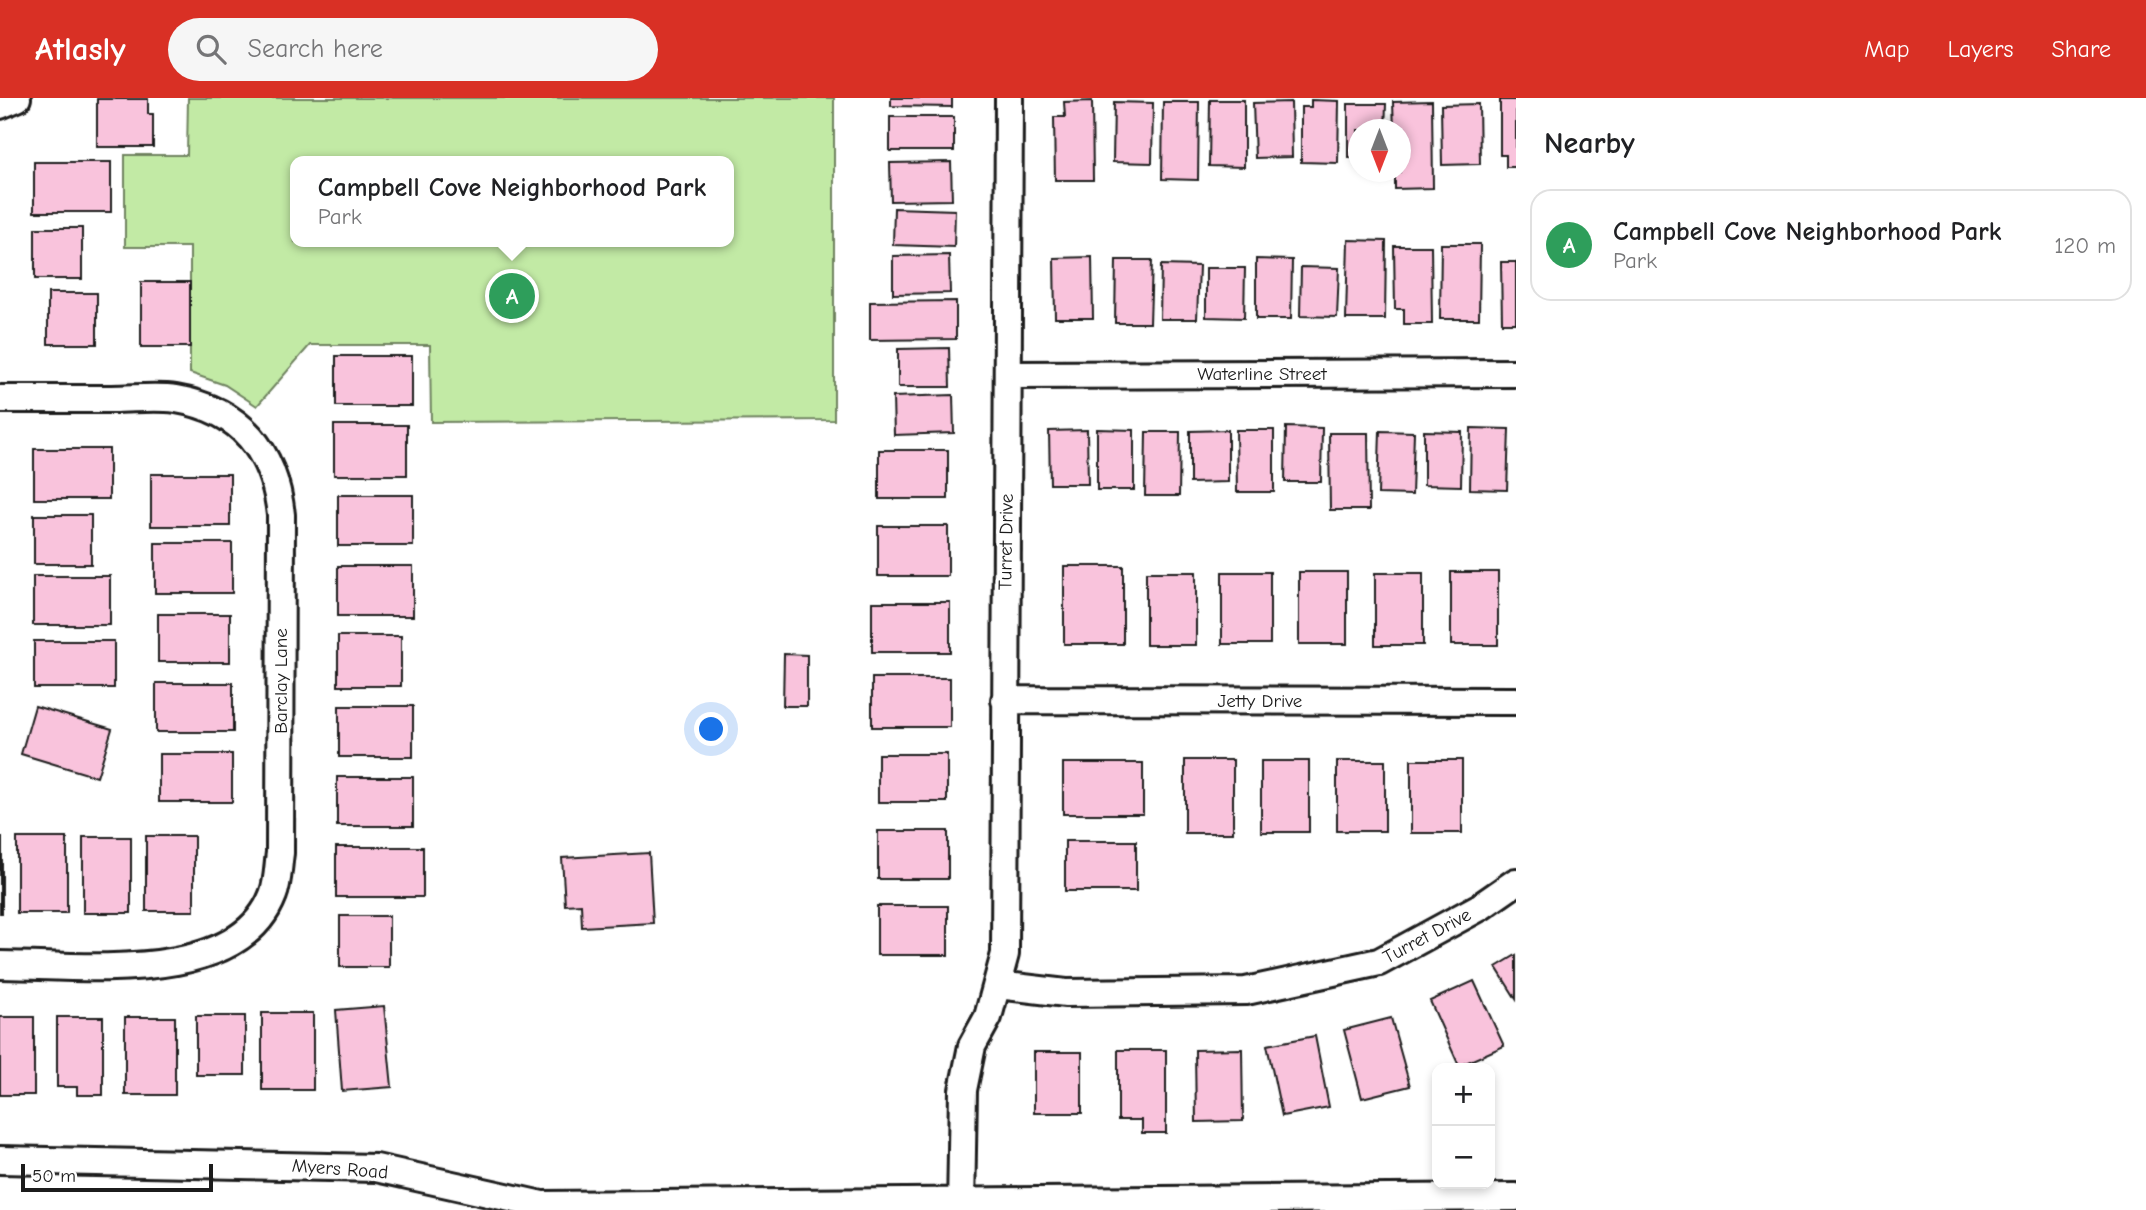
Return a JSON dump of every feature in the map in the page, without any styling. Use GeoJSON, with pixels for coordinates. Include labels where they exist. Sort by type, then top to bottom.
{"type":"FeatureCollection","features":[{"type":"Feature","properties":{"kind":"street"},"geometry":{"type":"LineString","coordinates":[[0,105],[17,98]]}},
{"type":"Feature","properties":{"kind":"street","name":"Turret Drive"},"geometry":{"type":"LineString","coordinates":[[962,1207],[963,1090],[972,1046],[988,1017],[1005,954],[1009,98]]}},
{"type":"Feature","properties":{"kind":"street","name":"Waterline Street"},"geometry":{"type":"LineString","coordinates":[[1009,375],[1516,373]]}},
{"type":"Feature","properties":{"kind":"street","name":"Barclay Lane"},"geometry":{"type":"LineString","coordinates":[[0,399],[174,399],[215,409],[245,430],[264,454],[278,486],[281,515],[280,853],[273,895],[246,931],[228,946],[194,958],[155,965],[0,965]]}},
{"type":"Feature","properties":{"kind":"street","name":"Jetty Drive"},"geometry":{"type":"LineString","coordinates":[[1005,701],[1516,701]]}},
{"type":"Feature","properties":{"kind":"street","name":"Turret Drive"},"geometry":{"type":"LineString","coordinates":[[998,985],[1066,993],[1246,991],[1379,962],[1480,907],[1516,882]]}},
{"type":"Feature","properties":{"kind":"street","name":"Myers Road"},"geometry":{"type":"LineString","coordinates":[[0,1160],[376,1168],[542,1205],[962,1207],[1516,1197]]}},
{"type":"Feature","properties":{"kind":"green space"},"geometry":{"type":"Polygon","coordinates":[[[188,98],[834,98],[834,420],[431,422],[430,345],[310,345],[257,406],[225,385],[190,373],[190,247],[125,247],[125,155],[187,155],[188,98]]]}},
{"type":"Feature","properties":{"kind":"building"},"geometry":{"type":"Polygon","coordinates":[[[891,98],[952,98],[952,107],[891,106],[891,98]]]}},
{"type":"Feature","properties":{"kind":"building"},"geometry":{"type":"Polygon","coordinates":[[[97,99],[148,99],[148,114],[153,114],[153,147],[97,147],[97,99]]]}},
{"type":"Feature","properties":{"kind":"building"},"geometry":{"type":"Polygon","coordinates":[[[1210,100],[1244,100],[1244,167],[1209,166],[1210,100]]]}},
{"type":"Feature","properties":{"kind":"building"},"geometry":{"type":"Polygon","coordinates":[[[1311,100],[1339,101],[1338,163],[1301,162],[1301,107],[1311,107],[1311,100]]]}},
{"type":"Feature","properties":{"kind":"building"},"geometry":{"type":"Polygon","coordinates":[[[1500,100],[1516,100],[1516,167],[1506,167],[1506,155],[1500,155],[1500,100]]]}},
{"type":"Feature","properties":{"kind":"building"},"geometry":{"type":"Polygon","coordinates":[[[1092,101],[1093,180],[1055,180],[1054,117],[1065,117],[1064,102],[1092,101]]]}},
{"type":"Feature","properties":{"kind":"building"},"geometry":{"type":"Polygon","coordinates":[[[1432,101],[1433,188],[1395,189],[1395,182],[1411,182],[1411,119],[1394,119],[1393,102],[1432,101]]]}},
{"type":"Feature","properties":{"kind":"building"},"geometry":{"type":"Polygon","coordinates":[[[1114,102],[1153,103],[1152,163],[1113,162],[1114,102]]]}},
{"type":"Feature","properties":{"kind":"building"},"geometry":{"type":"Polygon","coordinates":[[[1163,102],[1199,102],[1198,180],[1162,179],[1163,102]]]}},
{"type":"Feature","properties":{"kind":"building"},"geometry":{"type":"Polygon","coordinates":[[[1291,102],[1292,157],[1255,158],[1253,103],[1291,102]]]}},
{"type":"Feature","properties":{"kind":"building"},"geometry":{"type":"Polygon","coordinates":[[[1348,104],[1386,104],[1385,119],[1348,119],[1348,104]]]}},
{"type":"Feature","properties":{"kind":"building"},"geometry":{"type":"Polygon","coordinates":[[[1479,104],[1480,164],[1442,165],[1441,105],[1479,104]]]}},
{"type":"Feature","properties":{"kind":"building"},"geometry":{"type":"Polygon","coordinates":[[[890,117],[954,117],[954,151],[890,151],[890,117]]]}},
{"type":"Feature","properties":{"kind":"building"},"geometry":{"type":"Polygon","coordinates":[[[34,162],[111,162],[111,212],[34,212],[34,162]]]}},
{"type":"Feature","properties":{"kind":"building"},"geometry":{"type":"Polygon","coordinates":[[[951,162],[952,200],[891,201],[890,163],[951,162]]]}},
{"type":"Feature","properties":{"kind":"building"},"geometry":{"type":"Polygon","coordinates":[[[894,208],[955,210],[954,247],[893,245],[894,208]]]}},
{"type":"Feature","properties":{"kind":"building"},"geometry":{"type":"Polygon","coordinates":[[[35,228],[82,228],[82,279],[35,279],[35,228]]]}},
{"type":"Feature","properties":{"kind":"building"},"geometry":{"type":"Polygon","coordinates":[[[1348,240],[1386,241],[1385,319],[1346,319],[1348,240]]]}},
{"type":"Feature","properties":{"kind":"building"},"geometry":{"type":"Polygon","coordinates":[[[1441,244],[1480,244],[1479,319],[1440,319],[1441,244]]]}},
{"type":"Feature","properties":{"kind":"building"},"geometry":{"type":"Polygon","coordinates":[[[1394,246],[1431,246],[1432,324],[1404,324],[1404,309],[1395,309],[1394,246]]]}},
{"type":"Feature","properties":{"kind":"building"},"geometry":{"type":"Polygon","coordinates":[[[949,255],[950,293],[893,294],[893,256],[949,255]]]}},
{"type":"Feature","properties":{"kind":"building"},"geometry":{"type":"Polygon","coordinates":[[[1092,257],[1093,318],[1055,318],[1054,258],[1092,257]]]}},
{"type":"Feature","properties":{"kind":"building"},"geometry":{"type":"Polygon","coordinates":[[[1256,259],[1292,260],[1291,319],[1256,319],[1256,259]]]}},
{"type":"Feature","properties":{"kind":"building"},"geometry":{"type":"Polygon","coordinates":[[[1116,260],[1152,260],[1150,323],[1115,323],[1116,260]]]}},
{"type":"Feature","properties":{"kind":"building"},"geometry":{"type":"Polygon","coordinates":[[[1501,262],[1516,262],[1516,323],[1502,323],[1501,262]]]}},
{"type":"Feature","properties":{"kind":"building"},"geometry":{"type":"Polygon","coordinates":[[[1161,265],[1199,266],[1197,319],[1160,319],[1161,265]]]}},
{"type":"Feature","properties":{"kind":"building"},"geometry":{"type":"Polygon","coordinates":[[[1301,267],[1339,268],[1337,317],[1300,316],[1301,267]]]}},
{"type":"Feature","properties":{"kind":"building"},"geometry":{"type":"Polygon","coordinates":[[[1206,268],[1245,268],[1244,318],[1206,317],[1206,268]]]}},
{"type":"Feature","properties":{"kind":"building"},"geometry":{"type":"Polygon","coordinates":[[[141,282],[190,282],[190,347],[141,347],[141,282]]]}},
{"type":"Feature","properties":{"kind":"building"},"geometry":{"type":"Polygon","coordinates":[[[48,293],[97,293],[97,344],[48,344],[48,293]]]}},
{"type":"Feature","properties":{"kind":"building"},"geometry":{"type":"Polygon","coordinates":[[[956,301],[956,339],[870,340],[870,302],[956,301]]]}},
{"type":"Feature","properties":{"kind":"building"},"geometry":{"type":"Polygon","coordinates":[[[949,348],[950,387],[898,387],[898,349],[949,348]]]}},
{"type":"Feature","properties":{"kind":"building"},"geometry":{"type":"Polygon","coordinates":[[[336,356],[412,356],[412,406],[336,406],[336,356]]]}},
{"type":"Feature","properties":{"kind":"building"},"geometry":{"type":"Polygon","coordinates":[[[953,395],[954,433],[894,435],[893,397],[953,395]]]}},
{"type":"Feature","properties":{"kind":"building"},"geometry":{"type":"Polygon","coordinates":[[[334,425],[407,425],[407,475],[334,475],[334,425]]]}},
{"type":"Feature","properties":{"kind":"building"},"geometry":{"type":"Polygon","coordinates":[[[1286,427],[1322,428],[1321,482],[1285,482],[1286,427]]]}},
{"type":"Feature","properties":{"kind":"building"},"geometry":{"type":"Polygon","coordinates":[[[1471,428],[1509,429],[1507,490],[1470,489],[1471,428]]]}},
{"type":"Feature","properties":{"kind":"building"},"geometry":{"type":"Polygon","coordinates":[[[1097,429],[1134,430],[1134,490],[1097,490],[1097,429]]]}},
{"type":"Feature","properties":{"kind":"building"},"geometry":{"type":"Polygon","coordinates":[[[1087,430],[1088,484],[1050,484],[1049,431],[1087,430]]]}},
{"type":"Feature","properties":{"kind":"building"},"geometry":{"type":"Polygon","coordinates":[[[1228,430],[1228,482],[1190,483],[1190,431],[1228,430]]]}},
{"type":"Feature","properties":{"kind":"building"},"geometry":{"type":"Polygon","coordinates":[[[1236,430],[1274,430],[1274,492],[1237,492],[1236,430]]]}},
{"type":"Feature","properties":{"kind":"building"},"geometry":{"type":"Polygon","coordinates":[[[1380,431],[1414,432],[1412,495],[1378,494],[1380,431]]]}},
{"type":"Feature","properties":{"kind":"building"},"geometry":{"type":"Polygon","coordinates":[[[1424,431],[1462,432],[1461,486],[1424,485],[1424,431]]]}},
{"type":"Feature","properties":{"kind":"building"},"geometry":{"type":"Polygon","coordinates":[[[1146,432],[1180,432],[1179,496],[1145,496],[1146,432]]]}},
{"type":"Feature","properties":{"kind":"building"},"geometry":{"type":"Polygon","coordinates":[[[1329,433],[1368,433],[1369,510],[1330,510],[1329,433]]]}},
{"type":"Feature","properties":{"kind":"building"},"geometry":{"type":"Polygon","coordinates":[[[34,449],[109,449],[109,499],[34,499],[34,449]]]}},
{"type":"Feature","properties":{"kind":"building"},"geometry":{"type":"Polygon","coordinates":[[[879,450],[948,450],[948,499],[879,499],[879,450]]]}},
{"type":"Feature","properties":{"kind":"building"},"geometry":{"type":"Polygon","coordinates":[[[151,474],[230,474],[230,526],[151,526],[151,474]]]}},
{"type":"Feature","properties":{"kind":"building"},"geometry":{"type":"Polygon","coordinates":[[[338,495],[413,495],[413,546],[338,546],[338,495]]]}},
{"type":"Feature","properties":{"kind":"building"},"geometry":{"type":"Polygon","coordinates":[[[34,515],[91,515],[91,564],[34,564],[34,515]]]}},
{"type":"Feature","properties":{"kind":"building"},"geometry":{"type":"Polygon","coordinates":[[[878,526],[948,526],[948,576],[878,576],[878,526]]]}},
{"type":"Feature","properties":{"kind":"building"},"geometry":{"type":"Polygon","coordinates":[[[155,543],[232,543],[232,593],[155,593],[155,543]]]}},
{"type":"Feature","properties":{"kind":"building"},"geometry":{"type":"Polygon","coordinates":[[[338,566],[413,566],[413,616],[338,616],[338,566]]]}},
{"type":"Feature","properties":{"kind":"building"},"geometry":{"type":"Polygon","coordinates":[[[1064,566],[1123,566],[1123,644],[1064,644],[1064,566]]]}},
{"type":"Feature","properties":{"kind":"building"},"geometry":{"type":"Polygon","coordinates":[[[1146,572],[1196,572],[1196,645],[1146,645],[1146,572]]]}},
{"type":"Feature","properties":{"kind":"building"},"geometry":{"type":"Polygon","coordinates":[[[1222,572],[1270,572],[1270,644],[1222,644],[1222,572]]]}},
{"type":"Feature","properties":{"kind":"building"},"geometry":{"type":"Polygon","coordinates":[[[1299,572],[1347,572],[1347,644],[1299,644],[1299,572]]]}},
{"type":"Feature","properties":{"kind":"building"},"geometry":{"type":"Polygon","coordinates":[[[1451,572],[1498,572],[1498,645],[1451,645],[1451,572]]]}},
{"type":"Feature","properties":{"kind":"building"},"geometry":{"type":"Polygon","coordinates":[[[1375,573],[1423,573],[1423,645],[1375,645],[1375,573]]]}},
{"type":"Feature","properties":{"kind":"building"},"geometry":{"type":"Polygon","coordinates":[[[33,576],[110,576],[110,625],[33,625],[33,576]]]}},
{"type":"Feature","properties":{"kind":"building"},"geometry":{"type":"Polygon","coordinates":[[[872,602],[950,602],[950,652],[872,652],[872,602]]]}},
{"type":"Feature","properties":{"kind":"building"},"geometry":{"type":"Polygon","coordinates":[[[158,614],[230,614],[230,662],[158,662],[158,614]]]}},
{"type":"Feature","properties":{"kind":"building"},"geometry":{"type":"Polygon","coordinates":[[[338,636],[401,636],[401,686],[338,686],[338,636]]]}},
{"type":"Feature","properties":{"kind":"building"},"geometry":{"type":"Polygon","coordinates":[[[34,641],[114,641],[114,688],[34,688],[34,641]]]}},
{"type":"Feature","properties":{"kind":"building"},"geometry":{"type":"Polygon","coordinates":[[[784,654],[807,655],[807,706],[783,706],[784,654]]]}},
{"type":"Feature","properties":{"kind":"building"},"geometry":{"type":"Polygon","coordinates":[[[872,678],[950,678],[950,727],[872,727],[872,678]]]}},
{"type":"Feature","properties":{"kind":"building"},"geometry":{"type":"Polygon","coordinates":[[[156,683],[233,683],[233,732],[156,732],[156,683]]]}},
{"type":"Feature","properties":{"kind":"building"},"geometry":{"type":"Polygon","coordinates":[[[35,706],[112,729],[97,777],[21,754],[35,706]]]}},
{"type":"Feature","properties":{"kind":"building"},"geometry":{"type":"Polygon","coordinates":[[[339,706],[413,706],[413,757],[339,757],[339,706]]]}},
{"type":"Feature","properties":{"kind":"building"},"geometry":{"type":"Polygon","coordinates":[[[159,754],[232,754],[232,802],[159,802],[159,754]]]}},
{"type":"Feature","properties":{"kind":"building"},"geometry":{"type":"Polygon","coordinates":[[[878,754],[947,754],[947,802],[878,802],[878,754]]]}},
{"type":"Feature","properties":{"kind":"building"},"geometry":{"type":"Polygon","coordinates":[[[1185,760],[1233,760],[1233,833],[1185,833],[1185,760]]]}},
{"type":"Feature","properties":{"kind":"building"},"geometry":{"type":"Polygon","coordinates":[[[1411,760],[1462,760],[1462,833],[1411,833],[1411,760]]]}},
{"type":"Feature","properties":{"kind":"building"},"geometry":{"type":"Polygon","coordinates":[[[1261,761],[1309,761],[1309,832],[1261,832],[1261,761]]]}},
{"type":"Feature","properties":{"kind":"building"},"geometry":{"type":"Polygon","coordinates":[[[1337,761],[1385,761],[1385,831],[1337,831],[1337,761]]]}},
{"type":"Feature","properties":{"kind":"building"},"geometry":{"type":"Polygon","coordinates":[[[1063,763],[1143,763],[1143,814],[1063,814],[1063,763]]]}},
{"type":"Feature","properties":{"kind":"building"},"geometry":{"type":"Polygon","coordinates":[[[337,777],[413,777],[413,826],[337,826],[337,777]]]}},
{"type":"Feature","properties":{"kind":"building"},"geometry":{"type":"Polygon","coordinates":[[[878,831],[948,831],[948,879],[878,879],[878,831]]]}},
{"type":"Feature","properties":{"kind":"building"},"geometry":{"type":"Polygon","coordinates":[[[146,836],[194,836],[194,911],[146,911],[146,836]]]}},
{"type":"Feature","properties":{"kind":"building"},"geometry":{"type":"Polygon","coordinates":[[[2,837],[2,913],[0,913],[2,837]]]}},
{"type":"Feature","properties":{"kind":"building"},"geometry":{"type":"Polygon","coordinates":[[[83,837],[131,837],[131,913],[83,913],[83,837]]]}},
{"type":"Feature","properties":{"kind":"building"},"geometry":{"type":"Polygon","coordinates":[[[17,838],[67,838],[67,913],[17,913],[17,838]]]}},
{"type":"Feature","properties":{"kind":"building"},"geometry":{"type":"Polygon","coordinates":[[[1065,841],[1136,841],[1136,891],[1065,891],[1065,841]]]}},
{"type":"Feature","properties":{"kind":"building"},"geometry":{"type":"Polygon","coordinates":[[[336,847],[423,847],[423,897],[336,897],[336,847]]]}},
{"type":"Feature","properties":{"kind":"building"},"geometry":{"type":"Polygon","coordinates":[[[649,853],[653,923],[582,927],[581,904],[565,905],[562,858],[649,853]]]}},
{"type":"Feature","properties":{"kind":"building"},"geometry":{"type":"Polygon","coordinates":[[[877,906],[948,906],[948,955],[877,955],[877,906]]]}},
{"type":"Feature","properties":{"kind":"building"},"geometry":{"type":"Polygon","coordinates":[[[340,916],[389,916],[389,967],[340,967],[340,916]]]}},
{"type":"Feature","properties":{"kind":"building"},"geometry":{"type":"Polygon","coordinates":[[[1516,955],[1516,999],[1496,967],[1516,955]]]}},
{"type":"Feature","properties":{"kind":"building"},"geometry":{"type":"Polygon","coordinates":[[[1474,981],[1504,1046],[1466,1063],[1458,1063],[1430,1001],[1474,981]]]}},
{"type":"Feature","properties":{"kind":"building"},"geometry":{"type":"Polygon","coordinates":[[[384,1006],[392,1087],[342,1091],[336,1010],[384,1006]]]}},
{"type":"Feature","properties":{"kind":"building"},"geometry":{"type":"Polygon","coordinates":[[[262,1013],[313,1013],[313,1090],[262,1090],[262,1013]]]}},
{"type":"Feature","properties":{"kind":"building"},"geometry":{"type":"Polygon","coordinates":[[[196,1016],[245,1016],[245,1075],[196,1075],[196,1016]]]}},
{"type":"Feature","properties":{"kind":"building"},"geometry":{"type":"Polygon","coordinates":[[[0,1017],[34,1017],[34,1095],[0,1095],[0,1017]]]}},
{"type":"Feature","properties":{"kind":"building"},"geometry":{"type":"Polygon","coordinates":[[[57,1017],[103,1017],[103,1095],[77,1095],[77,1087],[57,1087],[57,1017]]]}},
{"type":"Feature","properties":{"kind":"building"},"geometry":{"type":"Polygon","coordinates":[[[125,1017],[175,1017],[175,1095],[125,1095],[125,1017]]]}},
{"type":"Feature","properties":{"kind":"building"},"geometry":{"type":"Polygon","coordinates":[[[1391,1018],[1410,1086],[1362,1098],[1344,1030],[1391,1018]]]}},
{"type":"Feature","properties":{"kind":"building"},"geometry":{"type":"Polygon","coordinates":[[[1315,1036],[1329,1107],[1282,1116],[1267,1045],[1315,1036]]]}},
{"type":"Feature","properties":{"kind":"building"},"geometry":{"type":"Polygon","coordinates":[[[1242,1049],[1243,1121],[1196,1122],[1195,1050],[1242,1049]]]}},
{"type":"Feature","properties":{"kind":"building"},"geometry":{"type":"Polygon","coordinates":[[[1118,1050],[1166,1050],[1166,1133],[1142,1133],[1142,1120],[1118,1120],[1118,1050]]]}},
{"type":"Feature","properties":{"kind":"building"},"geometry":{"type":"Polygon","coordinates":[[[1034,1052],[1082,1052],[1082,1113],[1034,1113],[1034,1052]]]}},
{"type":"Feature","properties":{"kind":"place","name":"Campbell Cove Neighborhood Park"},"geometry":{"type":"Point","coordinates":[512,296]}}]}
